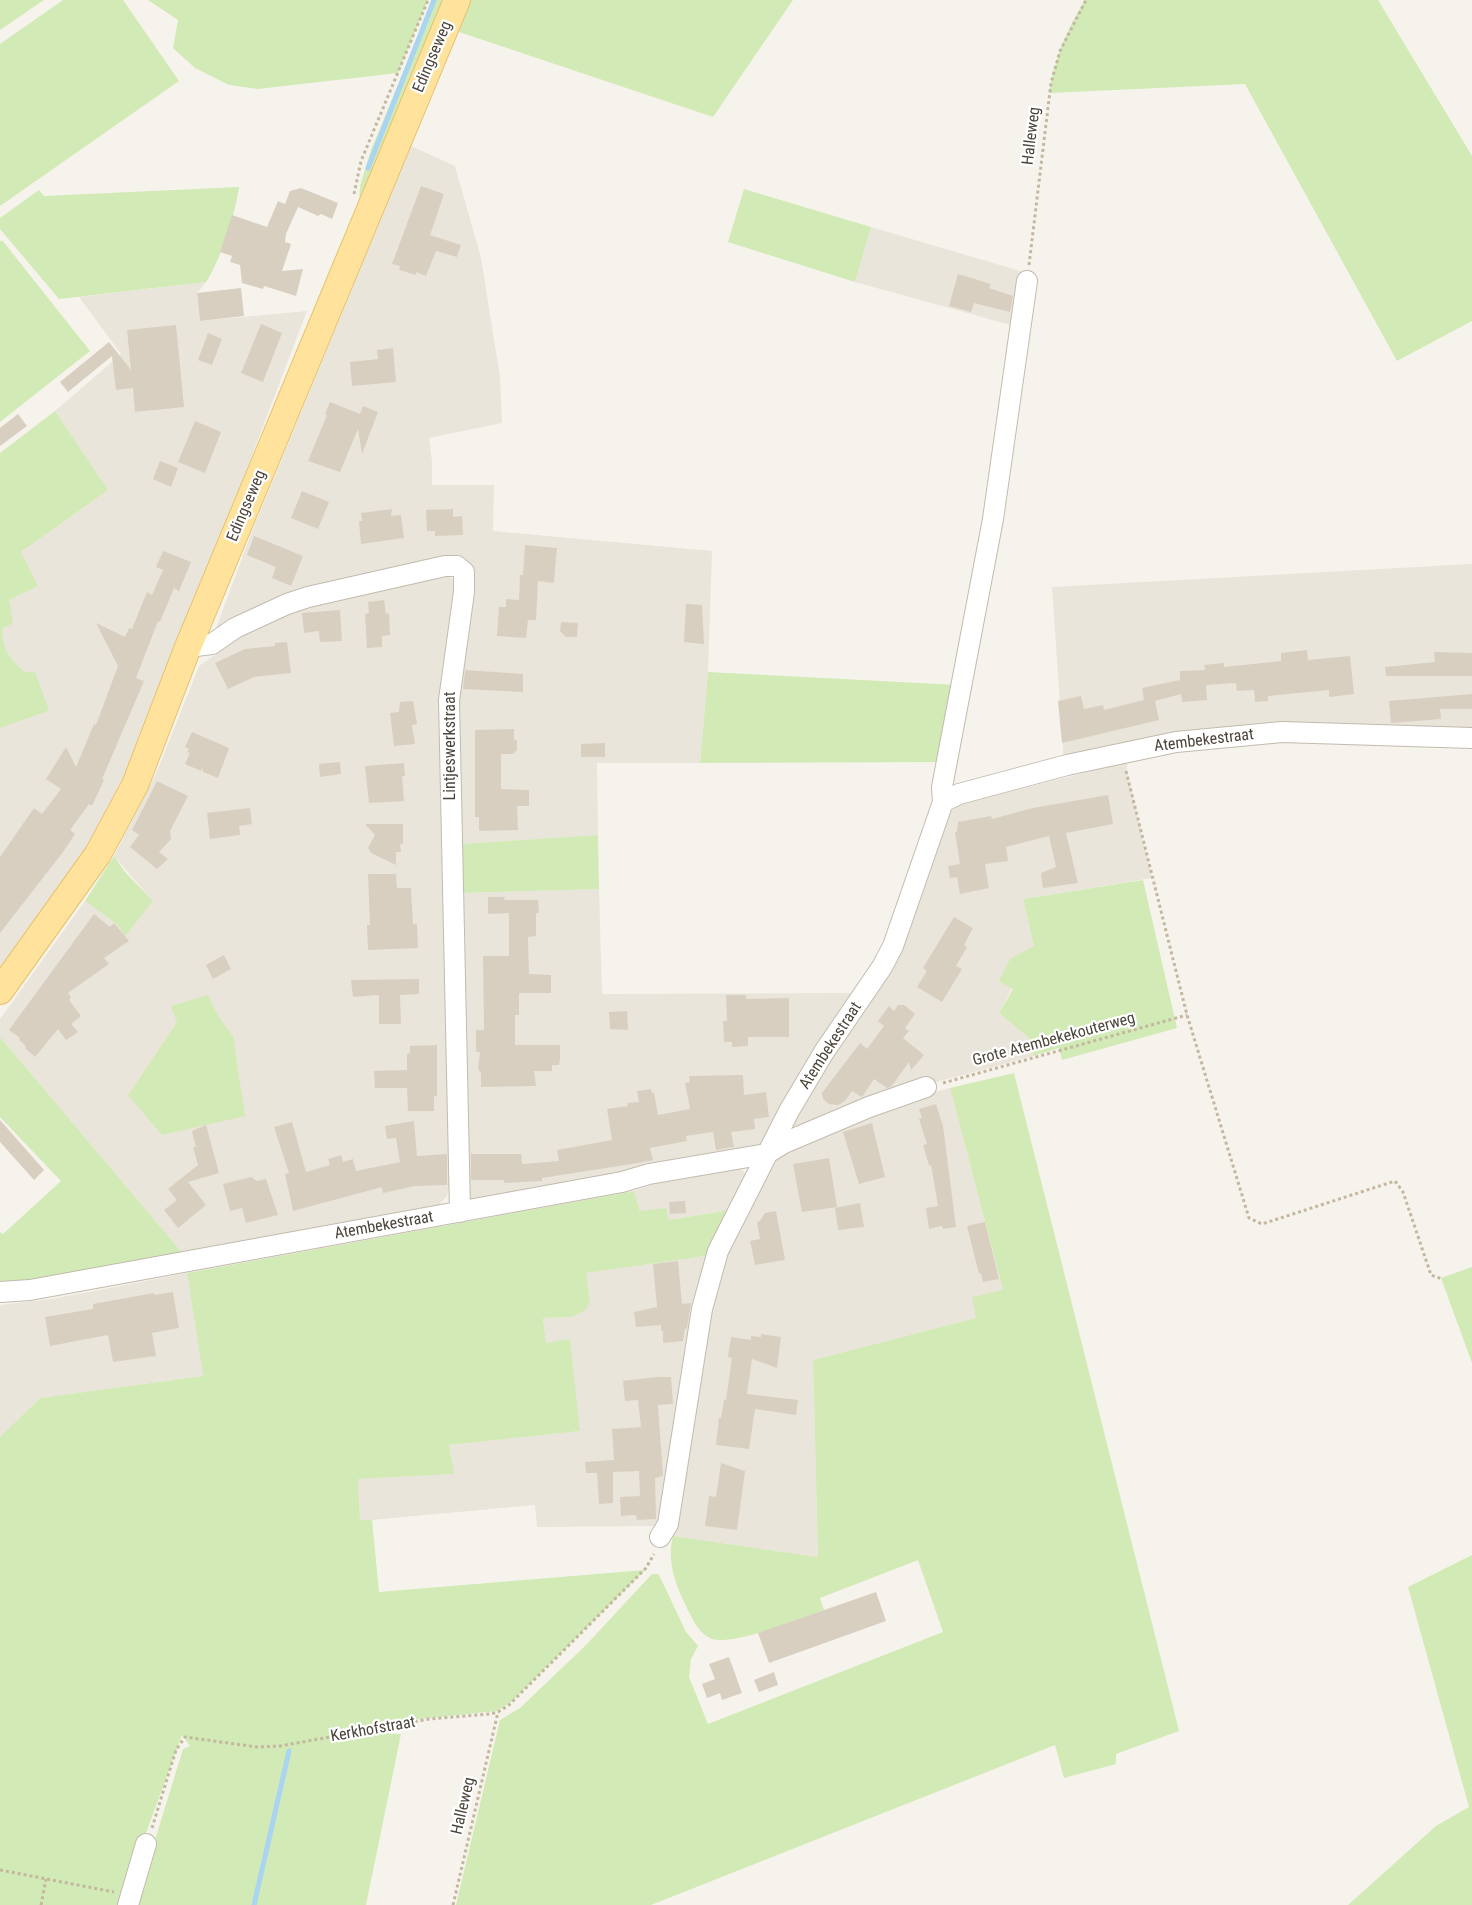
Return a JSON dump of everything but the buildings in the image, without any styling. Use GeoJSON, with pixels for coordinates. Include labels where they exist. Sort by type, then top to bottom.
{"type":"FeatureCollection","features":[{"type":"Feature","properties":{"kind":"main road","name":"Edingseweg"},"geometry":{"type":"LineString","coordinates":[[0,991],[98,854],[135,785],[188,647],[457,0]]}},
{"type":"Feature","properties":{"kind":"street","name":"Atembekestraat"},"geometry":{"type":"LineString","coordinates":[[660,1537],[668,1524],[702,1309],[718,1251],[789,1111],[824,1052],[882,967],[893,946],[943,802],[942,787],[993,519],[1027,281]]}},
{"type":"Feature","properties":{"kind":"street","name":"Lintjeswerkstraat"},"geometry":{"type":"LineString","coordinates":[[188,647],[212,644],[235,628],[308,597],[445,566],[457,566],[464,572],[464,592],[449,700],[460,1212]]}},
{"type":"Feature","properties":{"kind":"street","name":"Atembekestraat"},"geometry":{"type":"LineString","coordinates":[[943,802],[959,794],[1067,765],[1176,742],[1282,732],[1472,738]]}},
{"type":"Feature","properties":{"kind":"street","name":"Atembekestraat"},"geometry":{"type":"LineString","coordinates":[[0,1292],[30,1290],[766,1154],[784,1143],[869,1107],[926,1087]]}},
{"type":"Feature","properties":{"kind":"street"},"geometry":{"type":"LineString","coordinates":[[129,1900],[146,1844]]}},
{"type":"Feature","properties":{"kind":"path"},"geometry":{"type":"LineString","coordinates":[[354,199],[354,188],[361,161],[428,0]]}},
{"type":"Feature","properties":{"kind":"path","name":"Halleweg"},"geometry":{"type":"LineString","coordinates":[[1027,281],[1050,83],[1060,51],[1086,0]]}},
{"type":"Feature","properties":{"kind":"path"},"geometry":{"type":"LineString","coordinates":[[1121,755],[1187,1016],[1249,1218],[1262,1224],[1395,1181],[1403,1192],[1431,1275],[1442,1279]]}},
{"type":"Feature","properties":{"kind":"path","name":"Grote Atembekekouterweg"},"geometry":{"type":"LineString","coordinates":[[926,1087],[1187,1016]]}},
{"type":"Feature","properties":{"kind":"path"},"geometry":{"type":"LineString","coordinates":[[498,1712],[509,1705],[566,1650],[646,1568],[652,1561],[660,1537]]}},
{"type":"Feature","properties":{"kind":"path","name":"Halleweg"},"geometry":{"type":"LineString","coordinates":[[453,1905],[498,1712]]}},
{"type":"Feature","properties":{"kind":"path","name":"Kerkhofstraat"},"geometry":{"type":"LineString","coordinates":[[146,1844],[176,1750],[185,1737],[257,1747],[280,1746],[429,1719],[498,1712]]}},
{"type":"Feature","properties":{"kind":"path"},"geometry":{"type":"LineString","coordinates":[[0,1870],[129,1900]]}},
{"type":"Feature","properties":{"kind":"path"},"geometry":{"type":"LineString","coordinates":[[41,1905],[46,1879]]}},
{"type":"Feature","properties":{"kind":"shaded area"},"geometry":{"type":"Polygon","coordinates":[[[411,146],[455,166],[481,258],[500,377],[502,423],[429,438],[432,485],[494,485],[493,531],[712,551],[708,672],[700,763],[597,763],[598,835],[460,844],[455,740],[465,563],[215,631],[251,534],[411,146]]]}},
{"type":"Feature","properties":{"kind":"shaded area"},"geometry":{"type":"Polygon","coordinates":[[[871,227],[1027,273],[1018,327],[855,282],[871,227]]]}},
{"type":"Feature","properties":{"kind":"shaded area"},"geometry":{"type":"Polygon","coordinates":[[[206,282],[197,293],[200,321],[307,311],[158,702],[113,808],[86,857],[0,977],[0,728],[49,711],[25,672],[11,658],[2,643],[2,629],[12,623],[9,600],[25,592],[21,552],[108,490],[55,411],[121,354],[79,297],[206,282]]]}},
{"type":"Feature","properties":{"kind":"shaded area"},"geometry":{"type":"Polygon","coordinates":[[[1472,564],[1472,729],[1308,725],[1064,764],[1052,587],[1472,564]]]}},
{"type":"Feature","properties":{"kind":"shaded area"},"geometry":{"type":"Polygon","coordinates":[[[445,574],[455,581],[451,1179],[447,1196],[437,1207],[185,1256],[0,1037],[0,1019],[85,901],[118,925],[153,901],[114,856],[158,769],[199,666],[245,634],[298,609],[445,574]],[[208,995],[177,1022],[128,1095],[233,1036],[219,1017],[208,995]]]}},
{"type":"Feature","properties":{"kind":"shaded area"},"geometry":{"type":"Polygon","coordinates":[[[1127,762],[1127,771],[1152,878],[1023,899],[1034,946],[999,1013],[1029,1038],[1033,1056],[929,1084],[799,1134],[787,1130],[826,1062],[947,814],[961,804],[1127,762]]]}},
{"type":"Feature","properties":{"kind":"shaded area"},"geometry":{"type":"Polygon","coordinates":[[[599,889],[602,994],[858,993],[768,1146],[479,1202],[470,1200],[467,1197],[460,893],[599,889]]]}},
{"type":"Feature","properties":{"kind":"shaded area"},"geometry":{"type":"Polygon","coordinates":[[[950,1088],[1003,1290],[976,1318],[813,1360],[818,1557],[673,1536],[709,1310],[726,1257],[772,1162],[780,1155],[846,1125],[927,1094],[950,1088]]]}},
{"type":"Feature","properties":{"kind":"shaded area"},"geometry":{"type":"Polygon","coordinates":[[[741,1169],[749,1177],[735,1209],[669,1220],[640,1211],[634,1191],[657,1183],[741,1169]]]}},
{"type":"Feature","properties":{"kind":"shaded area"},"geometry":{"type":"Polygon","coordinates":[[[712,1255],[660,1526],[537,1527],[535,1505],[360,1521],[358,1479],[453,1474],[449,1445],[579,1431],[570,1340],[546,1343],[543,1318],[572,1317],[590,1300],[585,1273],[712,1255]]]}},
{"type":"Feature","properties":{"kind":"shaded area"},"geometry":{"type":"Polygon","coordinates":[[[187,1273],[203,1376],[40,1398],[0,1437],[0,1305],[52,1299],[187,1273]]]}},
{"type":"Feature","properties":{"kind":"green space"},"geometry":{"type":"Polygon","coordinates":[[[0,0],[44,0],[0,30],[0,0]]]}},
{"type":"Feature","properties":{"kind":"green space"},"geometry":{"type":"Polygon","coordinates":[[[63,0],[123,0],[179,81],[0,206],[0,44],[63,0]]]}},
{"type":"Feature","properties":{"kind":"green space"},"geometry":{"type":"Polygon","coordinates":[[[148,0],[428,0],[398,73],[258,89],[229,85],[195,68],[173,48],[178,20],[148,0]]]}},
{"type":"Feature","properties":{"kind":"green space"},"geometry":{"type":"Polygon","coordinates":[[[433,0],[448,0],[359,202],[360,186],[371,150],[433,0]]]}},
{"type":"Feature","properties":{"kind":"green space"},"geometry":{"type":"Polygon","coordinates":[[[470,0],[793,0],[713,117],[459,32],[470,0]]]}},
{"type":"Feature","properties":{"kind":"green space"},"geometry":{"type":"Polygon","coordinates":[[[1085,0],[1378,0],[1472,156],[1472,321],[1397,361],[1245,84],[1049,93],[1062,45],[1085,0]]]}},
{"type":"Feature","properties":{"kind":"green space"},"geometry":{"type":"Polygon","coordinates":[[[239,187],[227,236],[206,282],[59,299],[0,229],[0,218],[39,190],[44,196],[239,187]]]}},
{"type":"Feature","properties":{"kind":"green space"},"geometry":{"type":"Polygon","coordinates":[[[744,189],[871,227],[855,282],[728,242],[744,189]]]}},
{"type":"Feature","properties":{"kind":"green space"},"geometry":{"type":"Polygon","coordinates":[[[2,240],[90,351],[0,422],[0,242],[2,240]]]}},
{"type":"Feature","properties":{"kind":"green space"},"geometry":{"type":"Polygon","coordinates":[[[55,411],[108,490],[21,552],[38,586],[9,600],[13,623],[2,629],[2,636],[5,648],[15,662],[25,672],[35,672],[49,711],[0,728],[0,453],[55,411]]]}},
{"type":"Feature","properties":{"kind":"green space"},"geometry":{"type":"Polygon","coordinates":[[[708,672],[958,685],[944,762],[700,763],[708,672]]]}},
{"type":"Feature","properties":{"kind":"green space"},"geometry":{"type":"Polygon","coordinates":[[[598,835],[599,889],[460,893],[460,844],[598,835]]]}},
{"type":"Feature","properties":{"kind":"green space"},"geometry":{"type":"Polygon","coordinates":[[[114,856],[125,872],[153,901],[125,936],[118,925],[85,901],[114,856]]]}},
{"type":"Feature","properties":{"kind":"green space"},"geometry":{"type":"Polygon","coordinates":[[[1143,880],[1177,1028],[1062,1060],[1059,1048],[1033,1056],[1029,1038],[999,1013],[1013,989],[999,981],[1010,959],[1034,946],[1023,899],[1143,880]]]}},
{"type":"Feature","properties":{"kind":"green space"},"geometry":{"type":"Polygon","coordinates":[[[208,995],[219,1017],[233,1036],[245,1116],[162,1135],[128,1095],[177,1022],[171,1006],[208,995]]]}},
{"type":"Feature","properties":{"kind":"green space"},"geometry":{"type":"Polygon","coordinates":[[[0,1037],[185,1256],[0,1286],[0,1232],[3,1234],[61,1181],[0,1117],[0,1037]]]}},
{"type":"Feature","properties":{"kind":"green space"},"geometry":{"type":"Polygon","coordinates":[[[1014,1073],[1179,1731],[1116,1754],[1116,1764],[1064,1778],[1055,1745],[651,1905],[456,1905],[500,1720],[520,1708],[586,1645],[652,1574],[658,1574],[686,1632],[698,1646],[691,1659],[689,1677],[708,1724],[943,1632],[918,1560],[820,1598],[824,1610],[749,1636],[720,1640],[710,1638],[691,1617],[680,1594],[672,1569],[671,1545],[673,1536],[818,1557],[813,1360],[976,1318],[972,1297],[1003,1290],[950,1088],[1014,1073]]]}},
{"type":"Feature","properties":{"kind":"green space"},"geometry":{"type":"Polygon","coordinates":[[[634,1191],[640,1211],[666,1208],[669,1220],[735,1209],[712,1255],[586,1273],[590,1300],[587,1309],[572,1317],[543,1318],[546,1343],[570,1339],[580,1431],[449,1445],[454,1474],[358,1479],[360,1520],[372,1520],[379,1592],[645,1570],[511,1702],[497,1711],[390,1722],[391,1734],[401,1734],[366,1905],[135,1905],[183,1749],[190,1746],[182,1735],[142,1844],[123,1905],[0,1905],[0,1437],[40,1398],[203,1376],[187,1273],[634,1191]]]}},
{"type":"Feature","properties":{"kind":"green space"},"geometry":{"type":"Polygon","coordinates":[[[1472,1267],[1472,1363],[1441,1278],[1472,1267]]]}},
{"type":"Feature","properties":{"kind":"green space"},"geometry":{"type":"Polygon","coordinates":[[[1472,1555],[1472,1905],[1348,1905],[1436,1826],[1469,1807],[1408,1587],[1472,1555]]]}},
{"type":"Feature","properties":{"kind":"waterway"},"geometry":{"type":"LineString","coordinates":[[368,168],[434,0]]}},
{"type":"Feature","properties":{"kind":"waterway"},"geometry":{"type":"LineString","coordinates":[[254,1905],[289,1751]]}}]}
